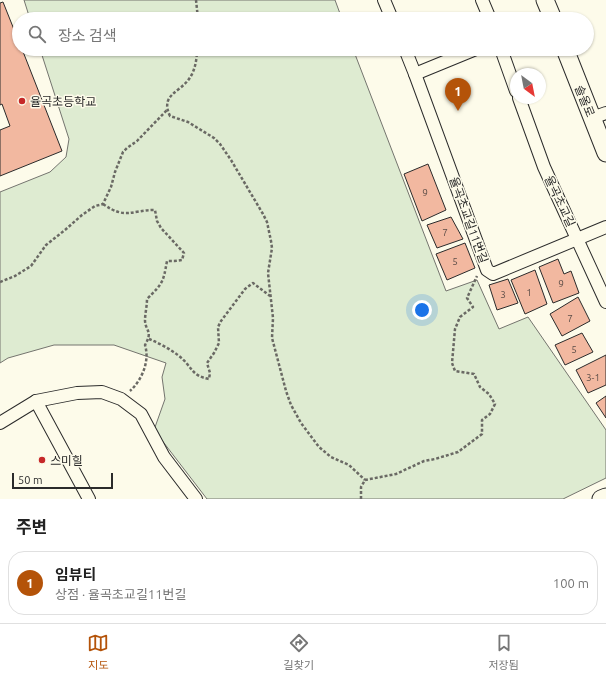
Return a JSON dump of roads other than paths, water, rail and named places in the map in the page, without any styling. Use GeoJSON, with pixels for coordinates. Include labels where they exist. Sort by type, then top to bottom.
{"type":"FeatureCollection","features":[{"type":"Feature","properties":{"kind":"street"},"geometry":{"type":"LineString","coordinates":[[384,0],[389,12]]}},
{"type":"Feature","properties":{"kind":"street"},"geometry":{"type":"LineString","coordinates":[[482,0],[487,12]]}},
{"type":"Feature","properties":{"kind":"street"},"geometry":{"type":"LineString","coordinates":[[545,0],[549,12]]}},
{"type":"Feature","properties":{"kind":"street","name":"율곡초교길11번길"},"geometry":{"type":"LineString","coordinates":[[408,56],[488,270],[493,274],[606,227]]}},
{"type":"Feature","properties":{"kind":"street"},"geometry":{"type":"LineString","coordinates":[[415,74],[459,56]]}},
{"type":"Feature","properties":{"kind":"street"},"geometry":{"type":"LineString","coordinates":[[504,56],[510,74]]}},
{"type":"Feature","properties":{"kind":"street","name":"솔올로"},"geometry":{"type":"LineString","coordinates":[[569,56],[599,116],[606,153]]}},
{"type":"Feature","properties":{"kind":"street","name":"율곡초교길"},"geometry":{"type":"LineString","coordinates":[[521,104],[544,167],[606,302]]}},
{"type":"Feature","properties":{"kind":"street"},"geometry":{"type":"LineString","coordinates":[[0,423],[36,401],[77,393],[102,392],[120,399],[141,414],[164,457],[196,499]]}},
{"type":"Feature","properties":{"kind":"street"},"geometry":{"type":"LineString","coordinates":[[36,401],[89,499]]}},
{"type":"Feature","properties":{"kind":"street"},"geometry":{"type":"LineString","coordinates":[[602,499],[606,497]]}},
{"type":"Feature","properties":{"kind":"place","name":"율곡초등학교"},"geometry":{"type":"Point","coordinates":[22,101]}},
{"type":"Feature","properties":{"kind":"place","name":"임뷰티"},"geometry":{"type":"Point","coordinates":[458,111]}},
{"type":"Feature","properties":{"kind":"place","name":"스미힐"},"geometry":{"type":"Point","coordinates":[42,460]}}]}
